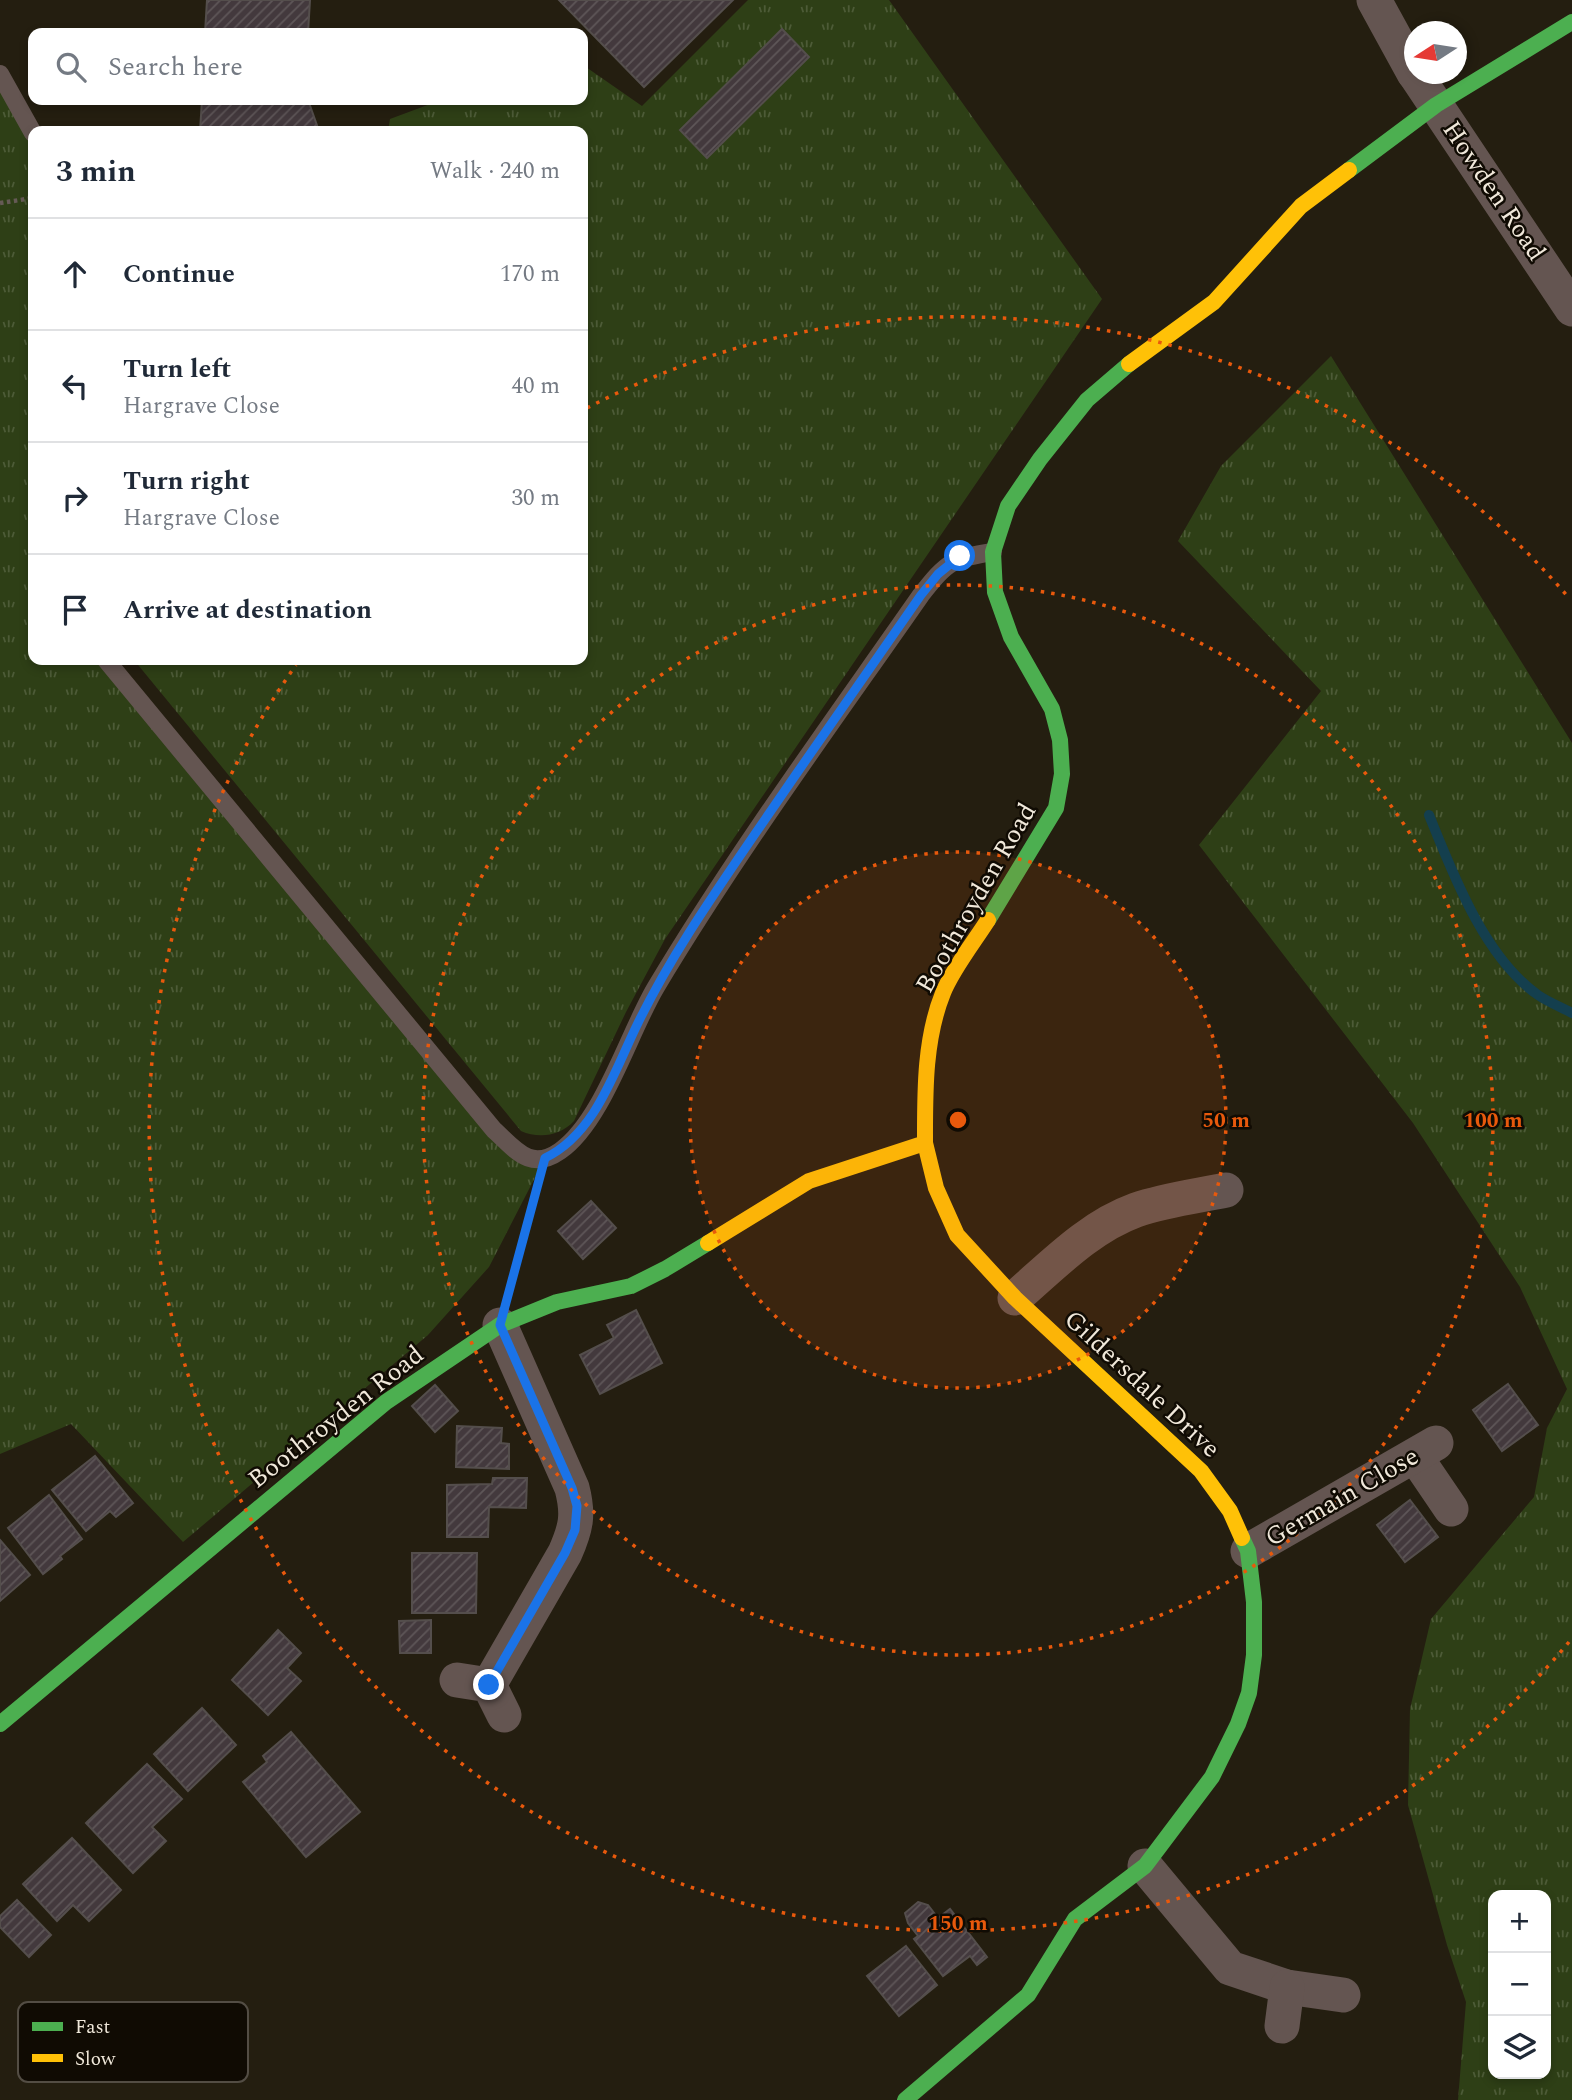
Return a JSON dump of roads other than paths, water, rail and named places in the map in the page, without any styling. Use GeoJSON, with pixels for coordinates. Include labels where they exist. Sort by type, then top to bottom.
{"type":"FeatureCollection","features":[{"type":"Feature","properties":{"kind":"street","name":"Howden Road"},"geometry":{"type":"LineString","coordinates":[[1374,0],[1404,53]]}},
{"type":"Feature","properties":{"kind":"street","name":"Boothroyden Road"},"geometry":{"type":"LineString","coordinates":[[0,1724],[386,1402],[500,1325],[557,1302],[631,1286],[665,1269],[808,1181],[925,1143],[925,1077],[943,993],[1056,808],[1062,774],[1060,740],[1052,709],[1011,637],[995,592],[993,552],[1008,506],[1087,400],[1136,358],[1214,302],[1301,206],[1436,105],[1572,22]]}},
{"type":"Feature","properties":{"kind":"street","name":"Howden Road"},"geometry":{"type":"LineString","coordinates":[[1422,84],[1572,309]]}},
{"type":"Feature","properties":{"kind":"street","name":"Gildersdale Drive"},"geometry":{"type":"LineString","coordinates":[[905,2100],[1028,1995],[1075,1919],[1145,1866],[1212,1777],[1238,1724],[1249,1693],[1254,1655],[1254,1602],[1248,1551],[1230,1511],[1201,1471],[1015,1298],[957,1235],[936,1188],[925,1143]]}},
{"type":"Feature","properties":{"kind":"street"},"geometry":{"type":"LineString","coordinates":[[1015,1298],[1085,1237],[1111,1222],[1138,1210],[1226,1189]]}},
{"type":"Feature","properties":{"kind":"street"},"geometry":{"type":"LineString","coordinates":[[483,1693],[565,1553],[575,1530],[577,1506],[572,1488],[500,1325]]}},
{"type":"Feature","properties":{"kind":"street","name":"Germain Close"},"geometry":{"type":"LineString","coordinates":[[1248,1551],[1426,1449],[1451,1509]]}},
{"type":"Feature","properties":{"kind":"street"},"geometry":{"type":"LineString","coordinates":[[1145,1866],[1230,1968],[1287,1987],[1343,1995]]}},
{"type":"Feature","properties":{"kind":"street"},"geometry":{"type":"LineString","coordinates":[[1282,2026],[1287,1987]]}},
{"type":"Feature","properties":{"kind":"lane"},"geometry":{"type":"LineString","coordinates":[[0,74],[30,126]]}},
{"type":"Feature","properties":{"kind":"lane"},"geometry":{"type":"LineString","coordinates":[[110,665],[494,1130],[523,1157],[535,1160],[560,1151],[591,1118],[661,978],[715,893],[921,595],[938,574],[960,556],[993,552]]}},
{"type":"Feature","properties":{"kind":"waterway"},"geometry":{"type":"LineString","coordinates":[[1429,815],[1460,888],[1486,937],[1519,979],[1538,995],[1572,1013]]}}]}
